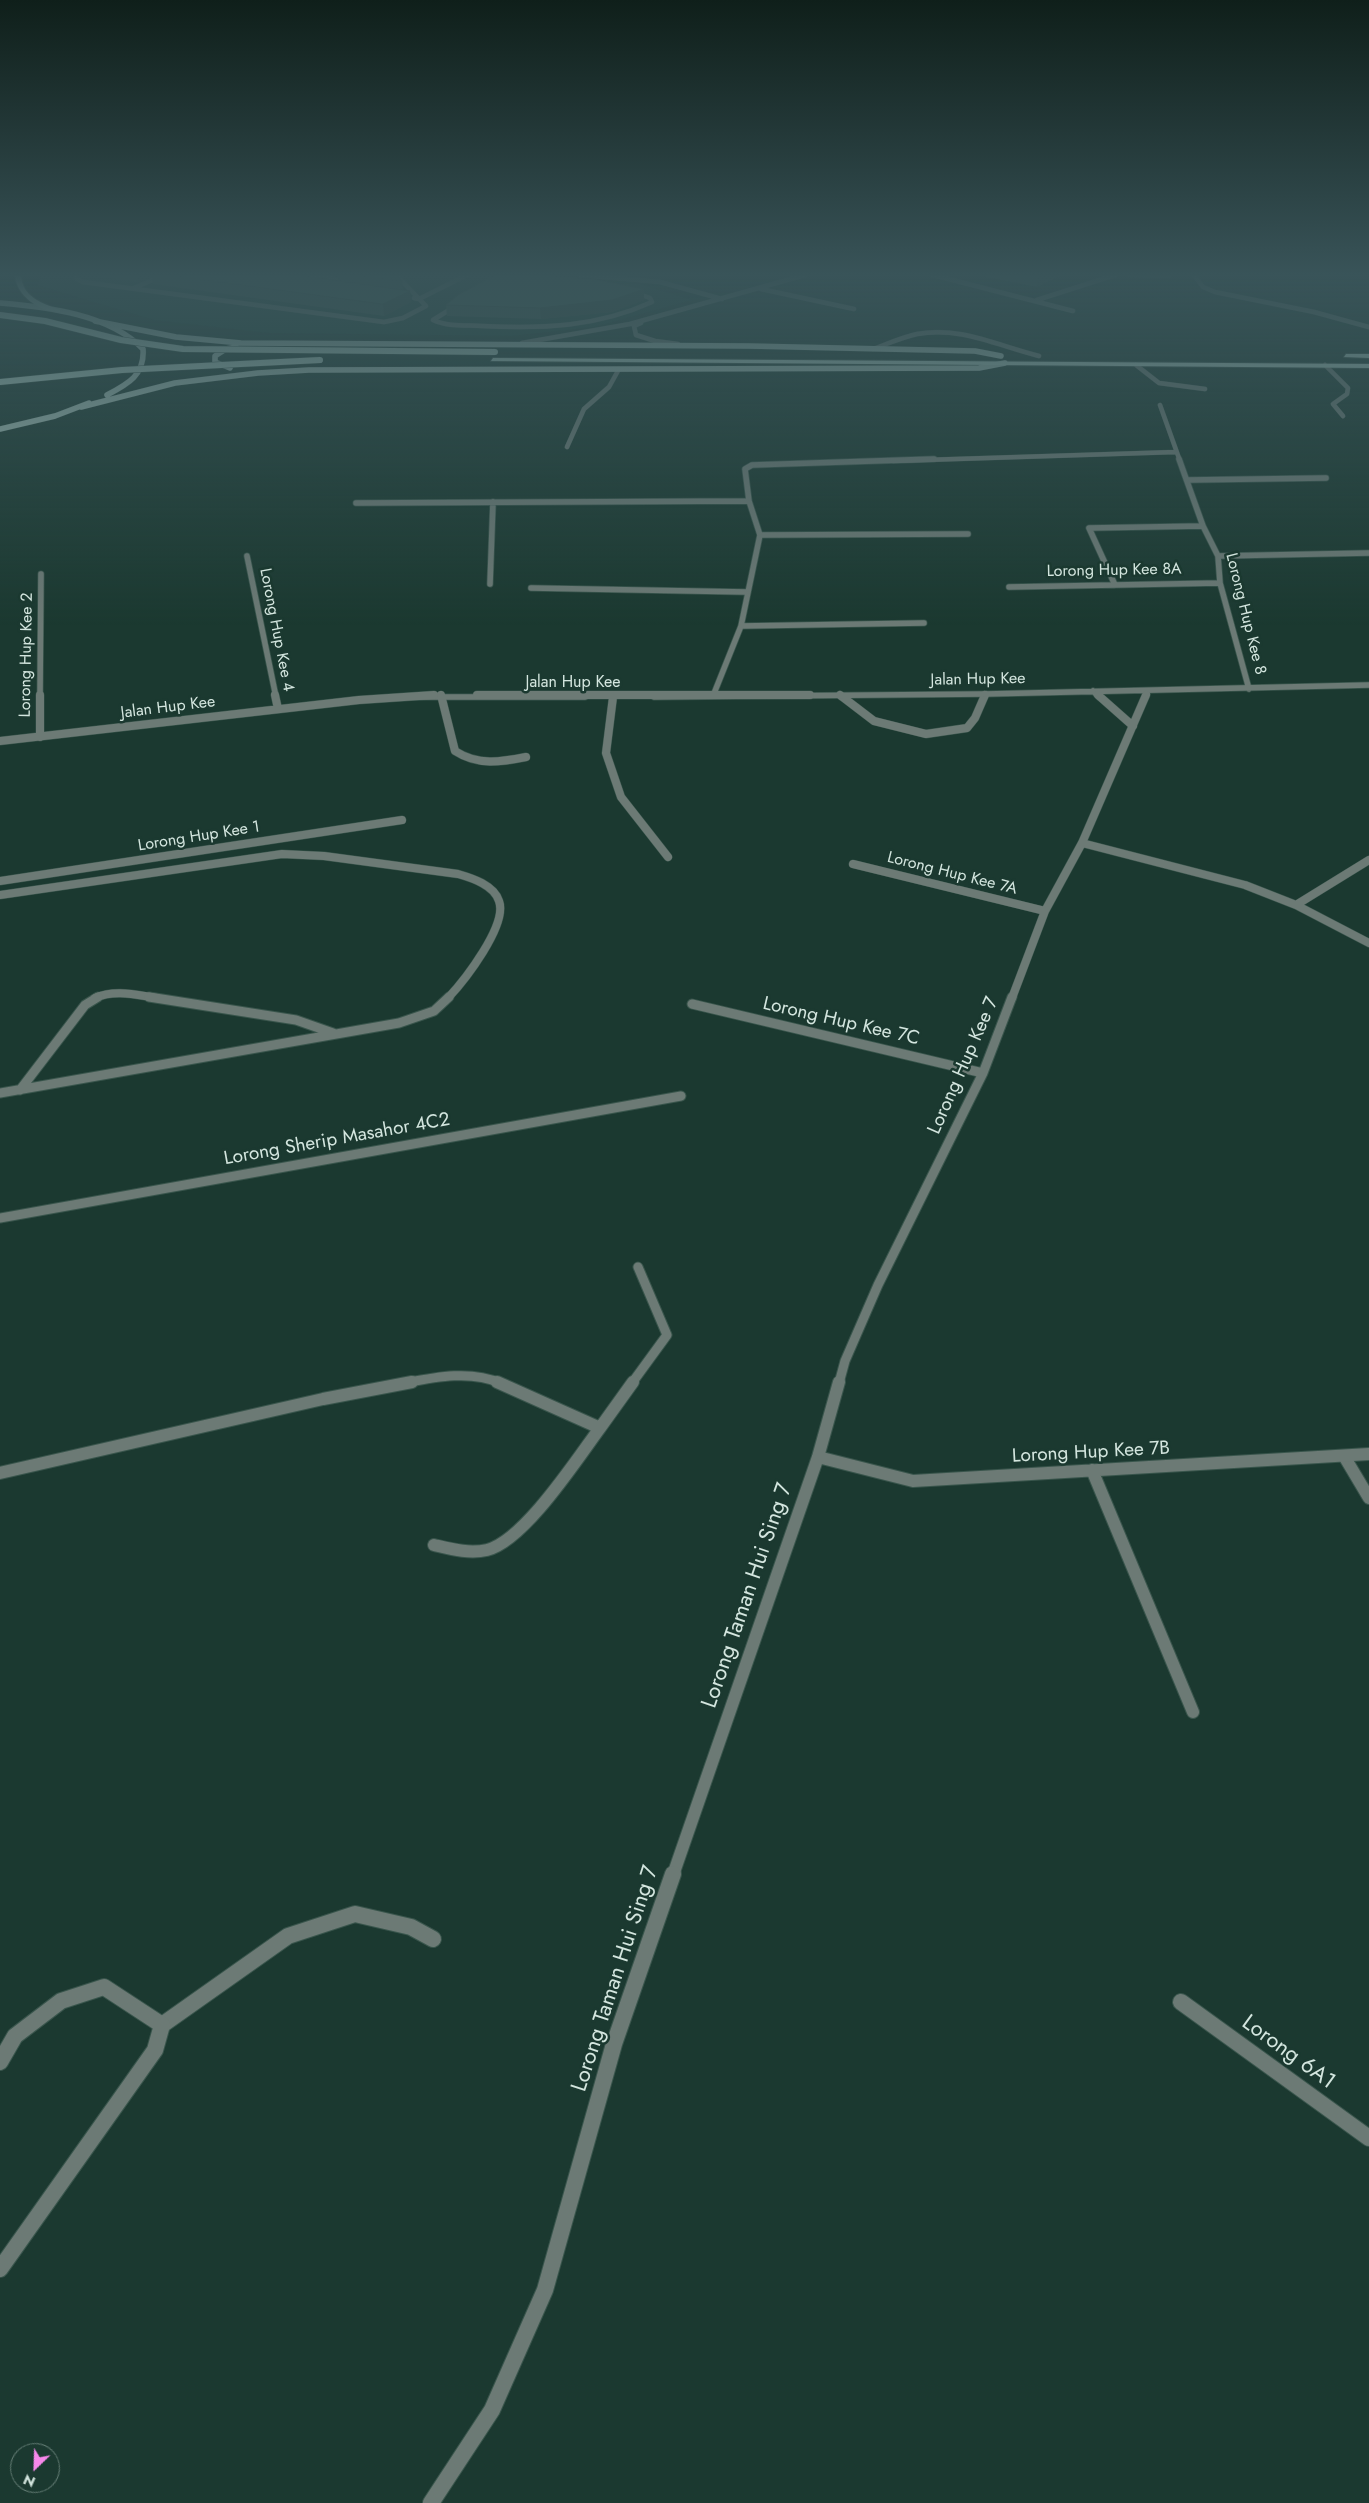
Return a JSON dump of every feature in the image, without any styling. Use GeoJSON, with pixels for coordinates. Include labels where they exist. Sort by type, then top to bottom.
{"type":"FeatureCollection","features":[{"type":"Feature","properties":{"kind":"main road"},"geometry":{"type":"LineString","coordinates":[[81,407],[113,392]]}},
{"type":"Feature","properties":{"kind":"main road"},"geometry":{"type":"LineString","coordinates":[[0,429],[55,416],[81,407],[141,392]]}},
{"type":"Feature","properties":{"kind":"street"},"geometry":{"type":"LineString","coordinates":[[567,447],[584,409],[604,392]]}},
{"type":"Feature","properties":{"kind":"street"},"geometry":{"type":"LineString","coordinates":[[1343,416],[1333,404],[1347,392]]}},
{"type":"Feature","properties":{"kind":"street","name":"Lorong Hup Kee 8"},"geometry":{"type":"LineString","coordinates":[[1160,405],[1203,526],[1218,556],[1220,583],[1249,689]]}},
{"type":"Feature","properties":{"kind":"street"},"geometry":{"type":"LineString","coordinates":[[713,696],[740,626],[746,592],[760,536],[749,501],[745,469],[752,464],[1176,452]]}},
{"type":"Feature","properties":{"kind":"street"},"geometry":{"type":"LineString","coordinates":[[1188,480],[1326,478]]}},
{"type":"Feature","properties":{"kind":"street"},"geometry":{"type":"LineString","coordinates":[[356,503],[749,501]]}},
{"type":"Feature","properties":{"kind":"street"},"geometry":{"type":"LineString","coordinates":[[490,584],[493,502]]}},
{"type":"Feature","properties":{"kind":"street"},"geometry":{"type":"LineString","coordinates":[[1115,585],[1089,528],[1203,526]]}},
{"type":"Feature","properties":{"kind":"street"},"geometry":{"type":"LineString","coordinates":[[760,536],[968,534]]}},
{"type":"Feature","properties":{"kind":"street"},"geometry":{"type":"LineString","coordinates":[[1218,556],[1369,553]]}},
{"type":"Feature","properties":{"kind":"street","name":"Lorong Hup Kee 4"},"geometry":{"type":"LineString","coordinates":[[247,556],[278,709]]}},
{"type":"Feature","properties":{"kind":"street","name":"Lorong Hup Kee 2"},"geometry":{"type":"LineString","coordinates":[[40,737],[41,574]]}},
{"type":"Feature","properties":{"kind":"street","name":"Lorong Hup Kee 8A"},"geometry":{"type":"LineString","coordinates":[[1009,587],[1220,583]]}},
{"type":"Feature","properties":{"kind":"street"},"geometry":{"type":"LineString","coordinates":[[531,588],[746,592]]}},
{"type":"Feature","properties":{"kind":"street"},"geometry":{"type":"LineString","coordinates":[[740,626],[924,623]]}},
{"type":"Feature","properties":{"kind":"street","name":"Jalan Hup Kee"},"geometry":{"type":"LineString","coordinates":[[0,742],[359,700],[441,695],[613,697],[839,696],[1249,689],[1369,685]]}},
{"type":"Feature","properties":{"kind":"street","name":"Lorong Hup Kee 7"},"geometry":{"type":"LineString","coordinates":[[818,1457],[844,1360],[983,1072],[1045,911],[1082,843],[1148,690]]}},
{"type":"Feature","properties":{"kind":"street"},"geometry":{"type":"LineString","coordinates":[[1093,691],[1132,726]]}},
{"type":"Feature","properties":{"kind":"street"},"geometry":{"type":"LineString","coordinates":[[839,696],[874,721],[926,734],[967,728],[975,718],[986,694]]}},
{"type":"Feature","properties":{"kind":"street"},"geometry":{"type":"LineString","coordinates":[[441,695],[455,751],[462,757],[477,762],[500,762],[526,757]]}},
{"type":"Feature","properties":{"kind":"street"},"geometry":{"type":"LineString","coordinates":[[613,697],[606,753],[621,797],[668,857]]}},
{"type":"Feature","properties":{"kind":"street","name":"Lorong Hup Kee 1"},"geometry":{"type":"LineString","coordinates":[[0,881],[402,820]]}},
{"type":"Feature","properties":{"kind":"street"},"geometry":{"type":"LineString","coordinates":[[1082,843],[1245,885],[1296,905],[1369,944]]}},
{"type":"Feature","properties":{"kind":"street"},"geometry":{"type":"LineString","coordinates":[[0,895],[282,854],[340,858],[458,874],[469,877],[491,890],[500,903],[500,918],[479,956],[452,995],[434,1010],[415,1018],[387,1026],[334,1033],[0,1093]]}},
{"type":"Feature","properties":{"kind":"street"},"geometry":{"type":"LineString","coordinates":[[1296,905],[1369,860]]}},
{"type":"Feature","properties":{"kind":"street","name":"Lorong Hup Kee 7A"},"geometry":{"type":"LineString","coordinates":[[852,864],[1045,911]]}},
{"type":"Feature","properties":{"kind":"street"},"geometry":{"type":"LineString","coordinates":[[20,1090],[85,1005],[95,996],[108,993],[296,1020],[334,1033]]}},
{"type":"Feature","properties":{"kind":"street","name":"Lorong Hup Kee 7C"},"geometry":{"type":"LineString","coordinates":[[692,1004],[983,1072]]}},
{"type":"Feature","properties":{"kind":"street","name":"Lorong Sherip Masahor 4C2"},"geometry":{"type":"LineString","coordinates":[[0,1218],[681,1096]]}},
{"type":"Feature","properties":{"kind":"street"},"geometry":{"type":"LineString","coordinates":[[434,1545],[468,1552],[493,1548],[521,1528],[600,1428],[667,1335],[638,1267]]}},
{"type":"Feature","properties":{"kind":"street"},"geometry":{"type":"LineString","coordinates":[[0,1473],[324,1399],[438,1377],[484,1376],[600,1428]]}},
{"type":"Feature","properties":{"kind":"street","name":"Lorong Hup Kee 7B"},"geometry":{"type":"LineString","coordinates":[[818,1457],[914,1481],[1369,1454]]}},
{"type":"Feature","properties":{"kind":"street"},"geometry":{"type":"LineString","coordinates":[[1344,1456],[1369,1498]]}},
{"type":"Feature","properties":{"kind":"street","name":"Lorong Taman Hui Sing 7"},"geometry":{"type":"LineString","coordinates":[[431,2503],[492,2410],[545,2290],[614,2044],[818,1457]]}},
{"type":"Feature","properties":{"kind":"street"},"geometry":{"type":"LineString","coordinates":[[1092,1470],[1193,1712]]}},
{"type":"Feature","properties":{"kind":"street"},"geometry":{"type":"LineString","coordinates":[[0,2269],[155,2050],[162,2025],[288,1936],[355,1914],[411,1927],[434,1940]]}},
{"type":"Feature","properties":{"kind":"street"},"geometry":{"type":"LineString","coordinates":[[0,2062],[15,2036],[61,2001],[104,1987],[162,2025]]}},
{"type":"Feature","properties":{"kind":"street","name":"Lorong 6A1"},"geometry":{"type":"LineString","coordinates":[[1181,2002],[1369,2138]]}}]}
